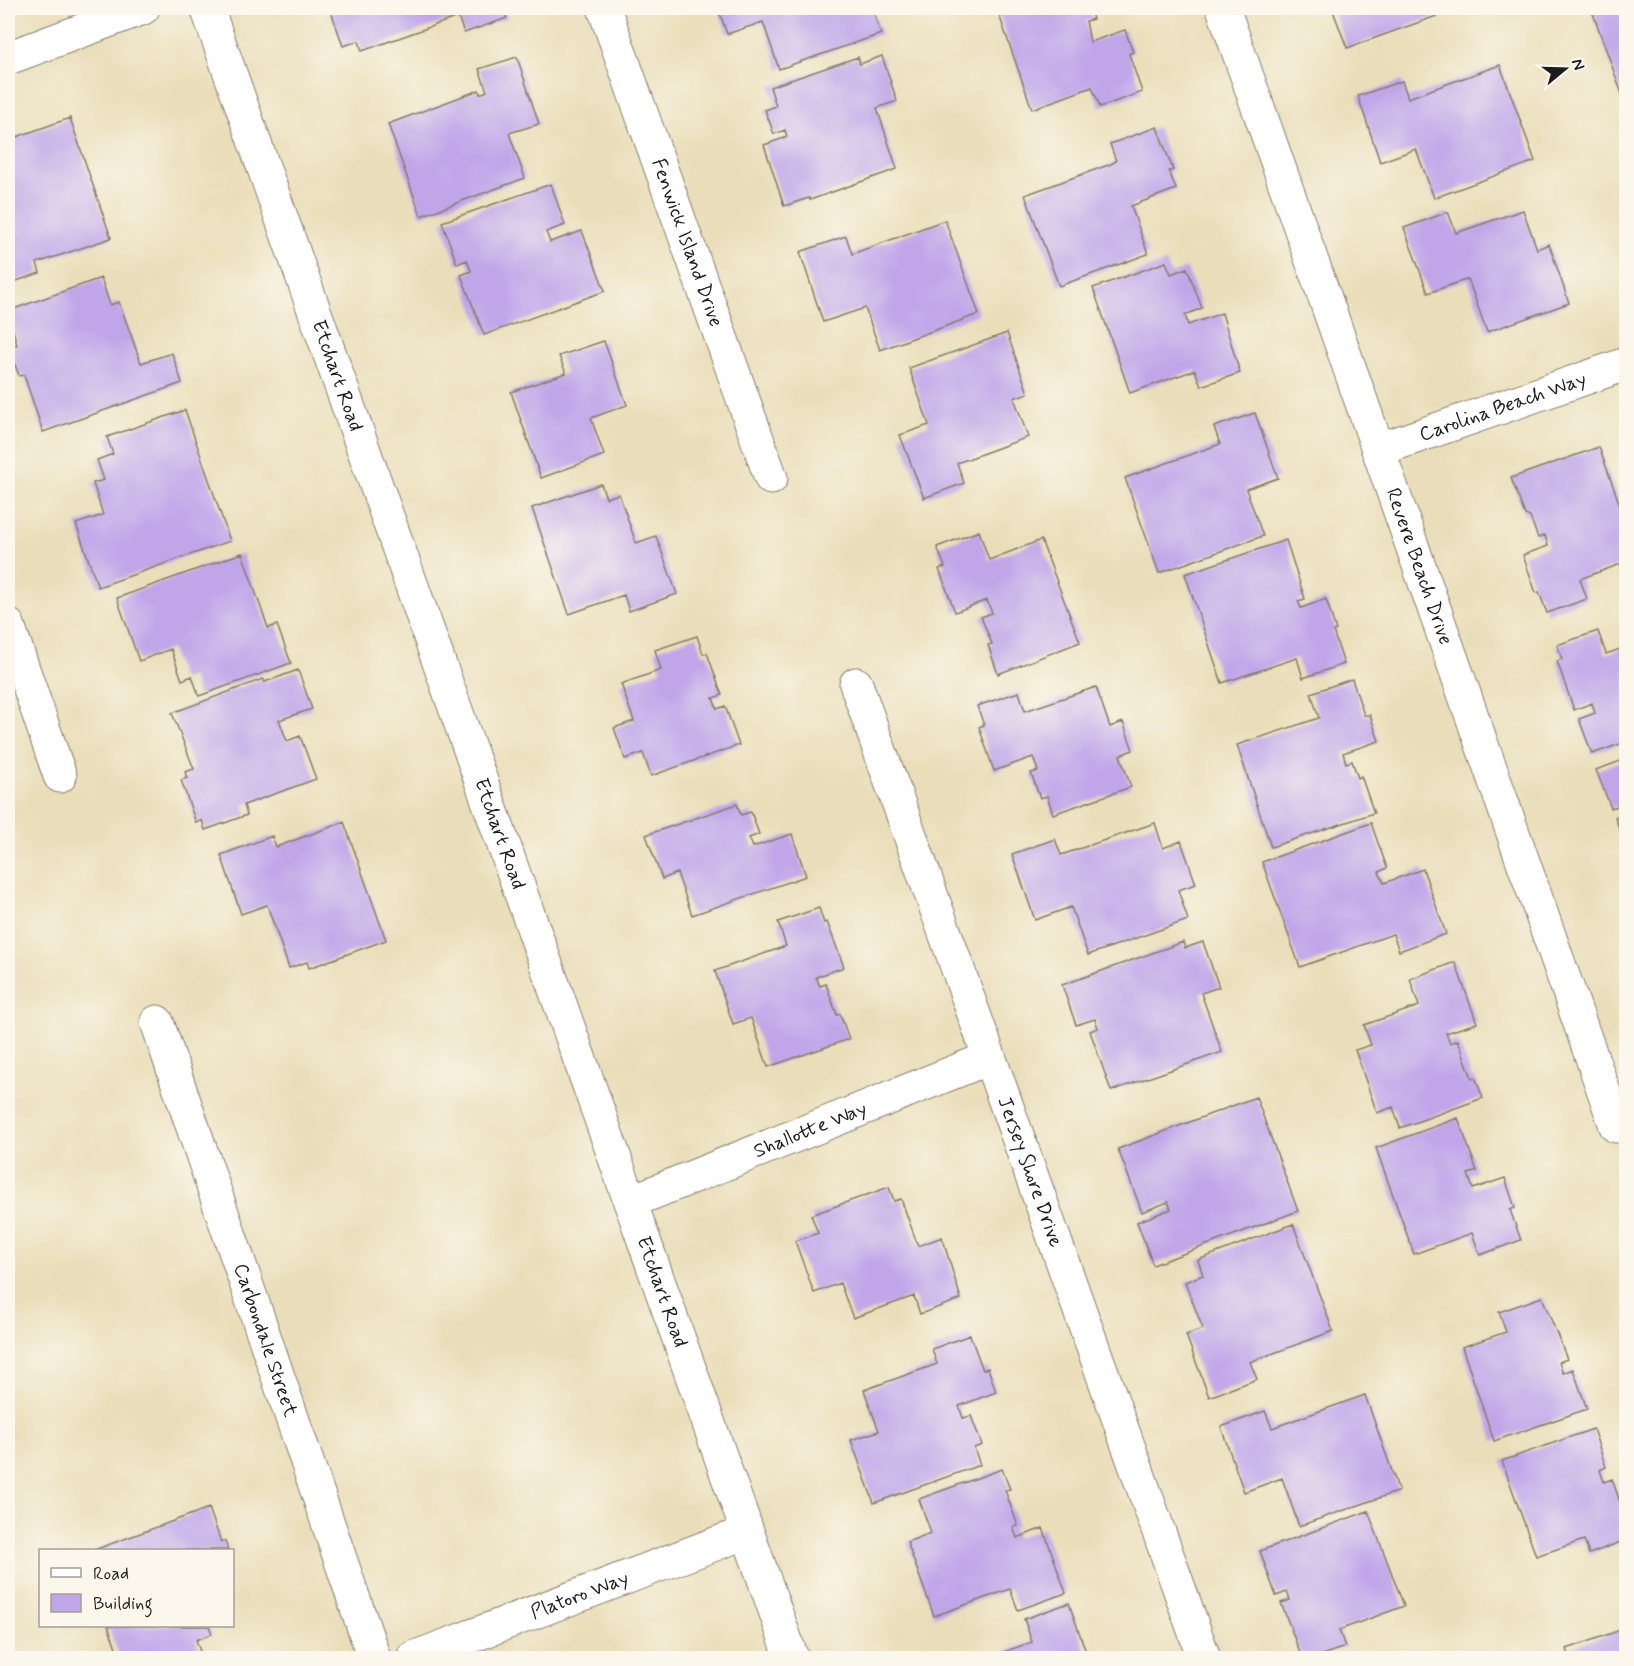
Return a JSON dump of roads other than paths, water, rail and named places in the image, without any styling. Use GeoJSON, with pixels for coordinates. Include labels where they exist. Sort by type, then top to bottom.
{"type":"FeatureCollection","features":[{"type":"Feature","properties":{"kind":"street"},"geometry":{"type":"LineString","coordinates":[[8,58],[143,8]]}},
{"type":"Feature","properties":{"kind":"street","name":"Etchart Road"},"geometry":{"type":"LineString","coordinates":[[207,8],[792,1659]]}},
{"type":"Feature","properties":{"kind":"street","name":"Fenwick Island Drive"},"geometry":{"type":"LineString","coordinates":[[604,8],[771,478]]}},
{"type":"Feature","properties":{"kind":"street","name":"Revere Beach Drive"},"geometry":{"type":"LineString","coordinates":[[1223,8],[1616,1126]]}},
{"type":"Feature","properties":{"kind":"street","name":"Carolina Beach Way"},"geometry":{"type":"LineString","coordinates":[[1378,450],[1626,364]]}},
{"type":"Feature","properties":{"kind":"street"},"geometry":{"type":"LineString","coordinates":[[8,625],[60,776]]}},
{"type":"Feature","properties":{"kind":"street","name":"Jersey Shore Drive"},"geometry":{"type":"LineString","coordinates":[[856,684],[1204,1659]]}},
{"type":"Feature","properties":{"kind":"street","name":"Carbondale Street"},"geometry":{"type":"LineString","coordinates":[[157,1022],[374,1659]]}},
{"type":"Feature","properties":{"kind":"street","name":"Shallotte Way"},"geometry":{"type":"LineString","coordinates":[[630,1202],[989,1058]]}},
{"type":"Feature","properties":{"kind":"street","name":"Platoro Way"},"geometry":{"type":"LineString","coordinates":[[413,1659],[747,1532]]}}]}
